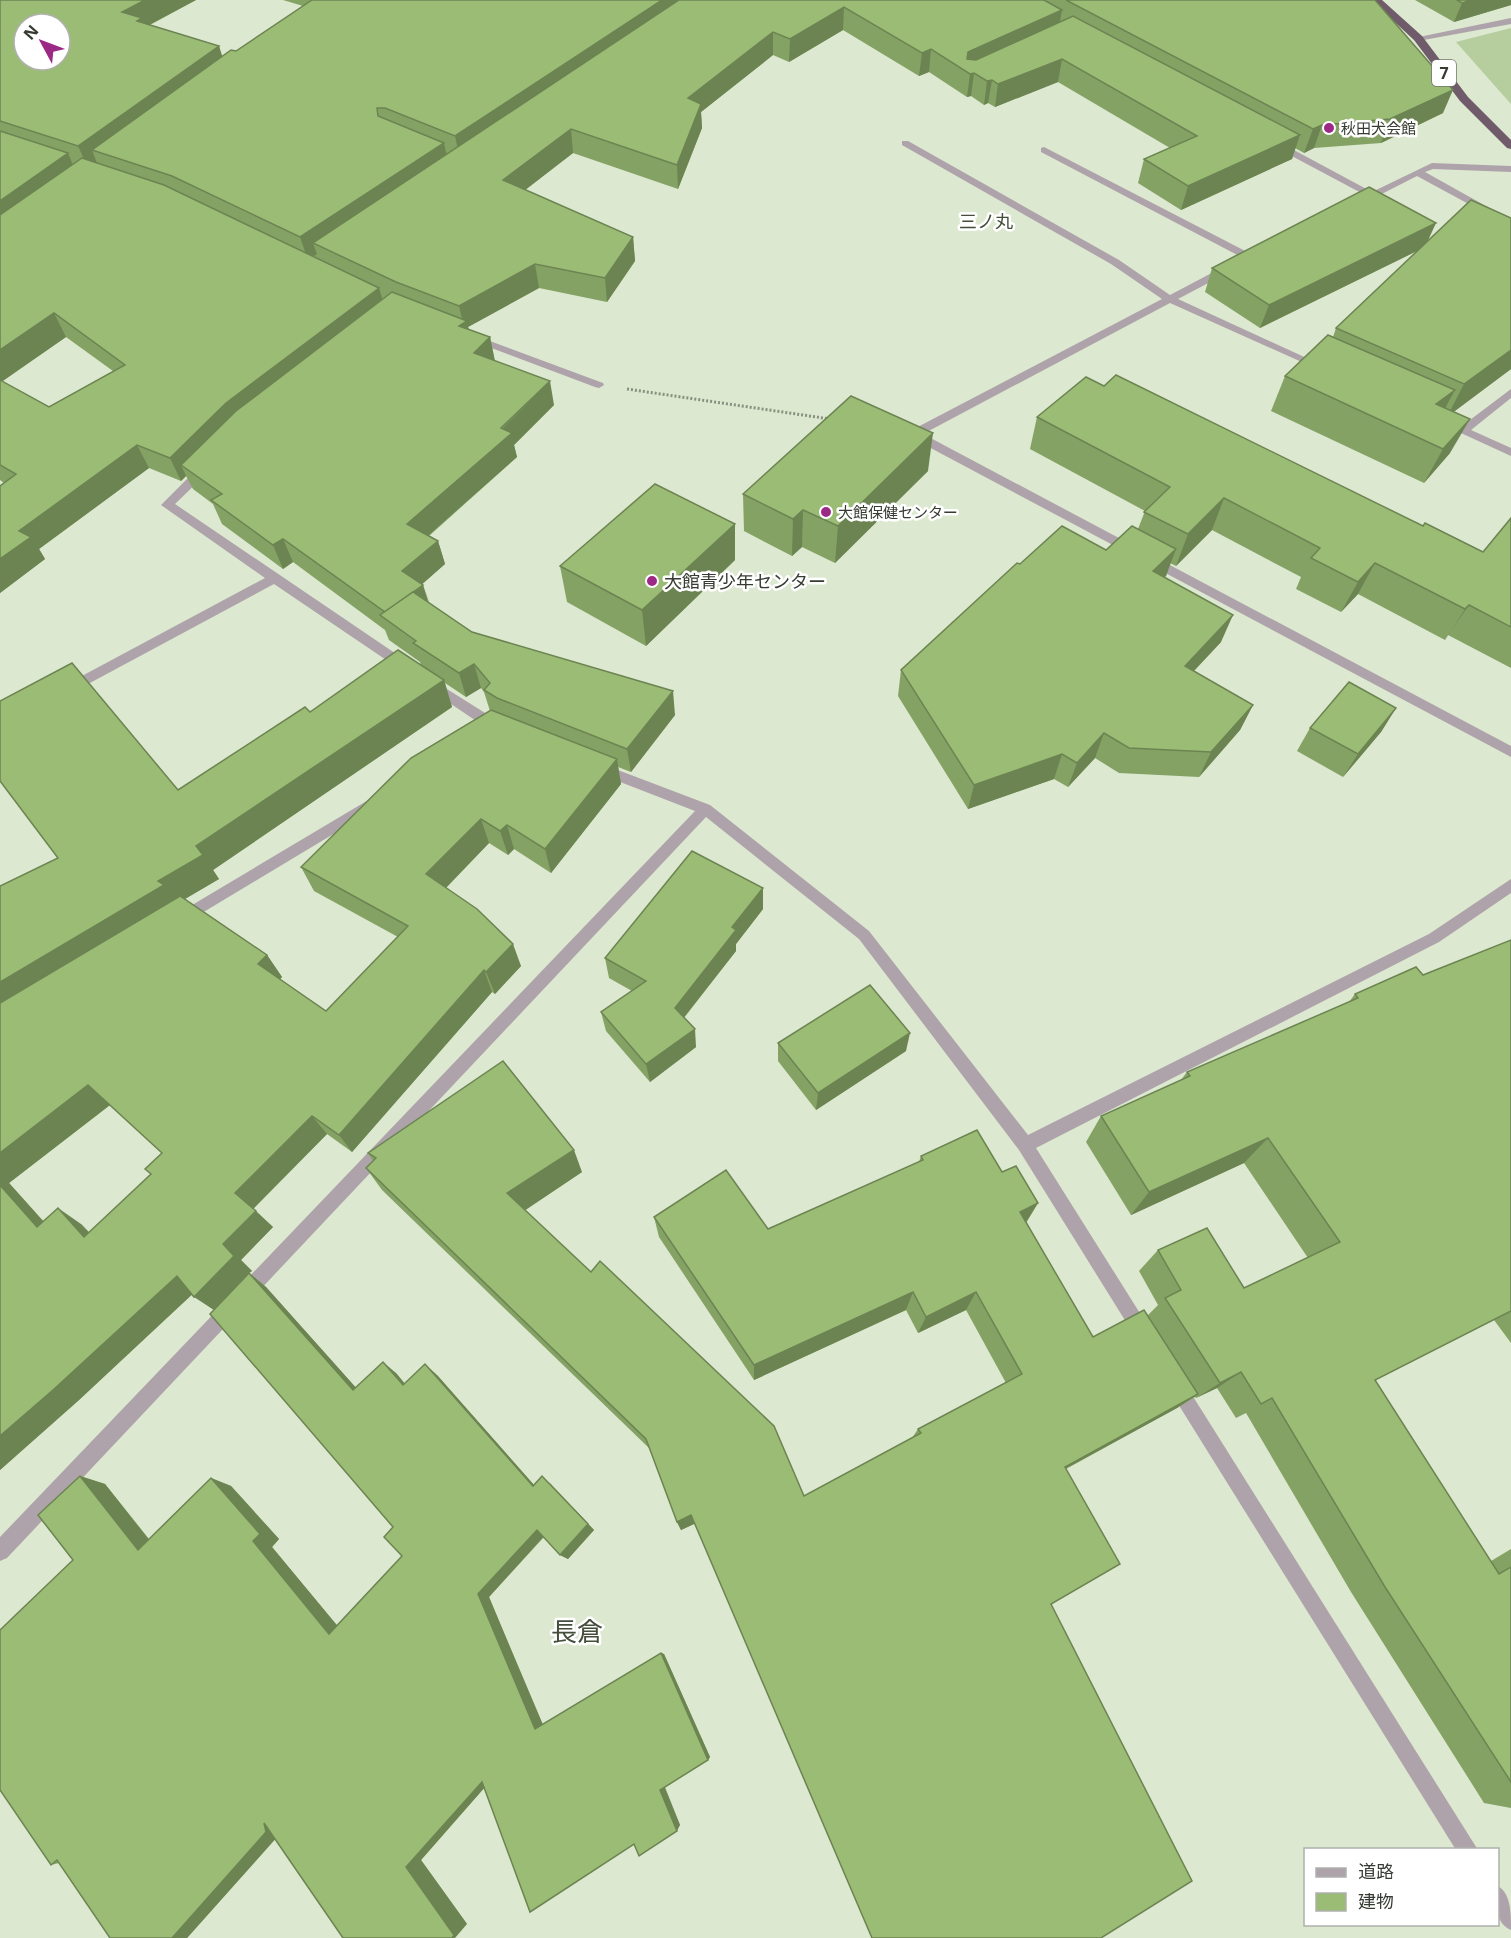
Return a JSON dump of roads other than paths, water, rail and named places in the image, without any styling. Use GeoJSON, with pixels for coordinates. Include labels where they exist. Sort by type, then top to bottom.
{"type":"FeatureCollection","features":[{"type":"Feature","properties":{"kind":"highway","name":"7"},"geometry":{"type":"LineString","coordinates":[[1376,0],[1418,39],[1464,99],[1511,146]]}},
{"type":"Feature","properties":{"kind":"street"},"geometry":{"type":"LineString","coordinates":[[1418,39],[1511,21]]}},
{"type":"Feature","properties":{"kind":"street"},"geometry":{"type":"LineString","coordinates":[[1267,140],[1371,195]]}},
{"type":"Feature","properties":{"kind":"street"},"geometry":{"type":"LineString","coordinates":[[905,143],[1114,262],[1168,298],[1332,372]]}},
{"type":"Feature","properties":{"kind":"street"},"geometry":{"type":"LineString","coordinates":[[1044,150],[1249,258]]}},
{"type":"Feature","properties":{"kind":"street"},"geometry":{"type":"LineString","coordinates":[[1351,206],[1432,166],[1511,169]]}},
{"type":"Feature","properties":{"kind":"street"},"geometry":{"type":"LineString","coordinates":[[1417,172],[1511,224]]}},
{"type":"Feature","properties":{"kind":"street"},"geometry":{"type":"LineString","coordinates":[[1259,252],[914,434],[1511,752]]}},
{"type":"Feature","properties":{"kind":"street"},"geometry":{"type":"LineString","coordinates":[[464,335],[599,385]]}},
{"type":"Feature","properties":{"kind":"street"},"geometry":{"type":"LineString","coordinates":[[1463,430],[1511,392]]}},
{"type":"Feature","properties":{"kind":"street"},"geometry":{"type":"LineString","coordinates":[[1430,416],[1511,452]]}},
{"type":"Feature","properties":{"kind":"street"},"geometry":{"type":"LineString","coordinates":[[208,464],[167,506],[498,731]]}},
{"type":"Feature","properties":{"kind":"street"},"geometry":{"type":"LineString","coordinates":[[63,692],[273,579]]}},
{"type":"Feature","properties":{"kind":"street"},"geometry":{"type":"LineString","coordinates":[[585,762],[705,809],[864,935],[1025,1145],[1151,1346]]}},
{"type":"Feature","properties":{"kind":"street"},"geometry":{"type":"LineString","coordinates":[[172,924],[386,795]]}},
{"type":"Feature","properties":{"kind":"street"},"geometry":{"type":"LineString","coordinates":[[0,1551],[705,809]]}},
{"type":"Feature","properties":{"kind":"street"},"geometry":{"type":"LineString","coordinates":[[1025,1145],[1434,938],[1511,885]]}},
{"type":"Feature","properties":{"kind":"street"},"geometry":{"type":"LineString","coordinates":[[1164,1366],[1467,1848]]}},
{"type":"Feature","properties":{"kind":"street"},"geometry":{"type":"LineString","coordinates":[[1499,1900],[1511,1919]]}},
{"type":"Feature","properties":{"kind":"place","name":"秋田犬会館"},"geometry":{"type":"Point","coordinates":[1329,128]}},
{"type":"Feature","properties":{"kind":"place","name":"大館保健センター"},"geometry":{"type":"Point","coordinates":[826,512]}},
{"type":"Feature","properties":{"kind":"place","name":"大館青少年センター"},"geometry":{"type":"Point","coordinates":[652,581]}},
{"type":"Feature","properties":{"kind":"district","name":"三ノ丸"},"geometry":{"type":"Point","coordinates":[986,221]}},
{"type":"Feature","properties":{"kind":"district","name":"長倉"},"geometry":{"type":"Point","coordinates":[577,1631]}}]}
